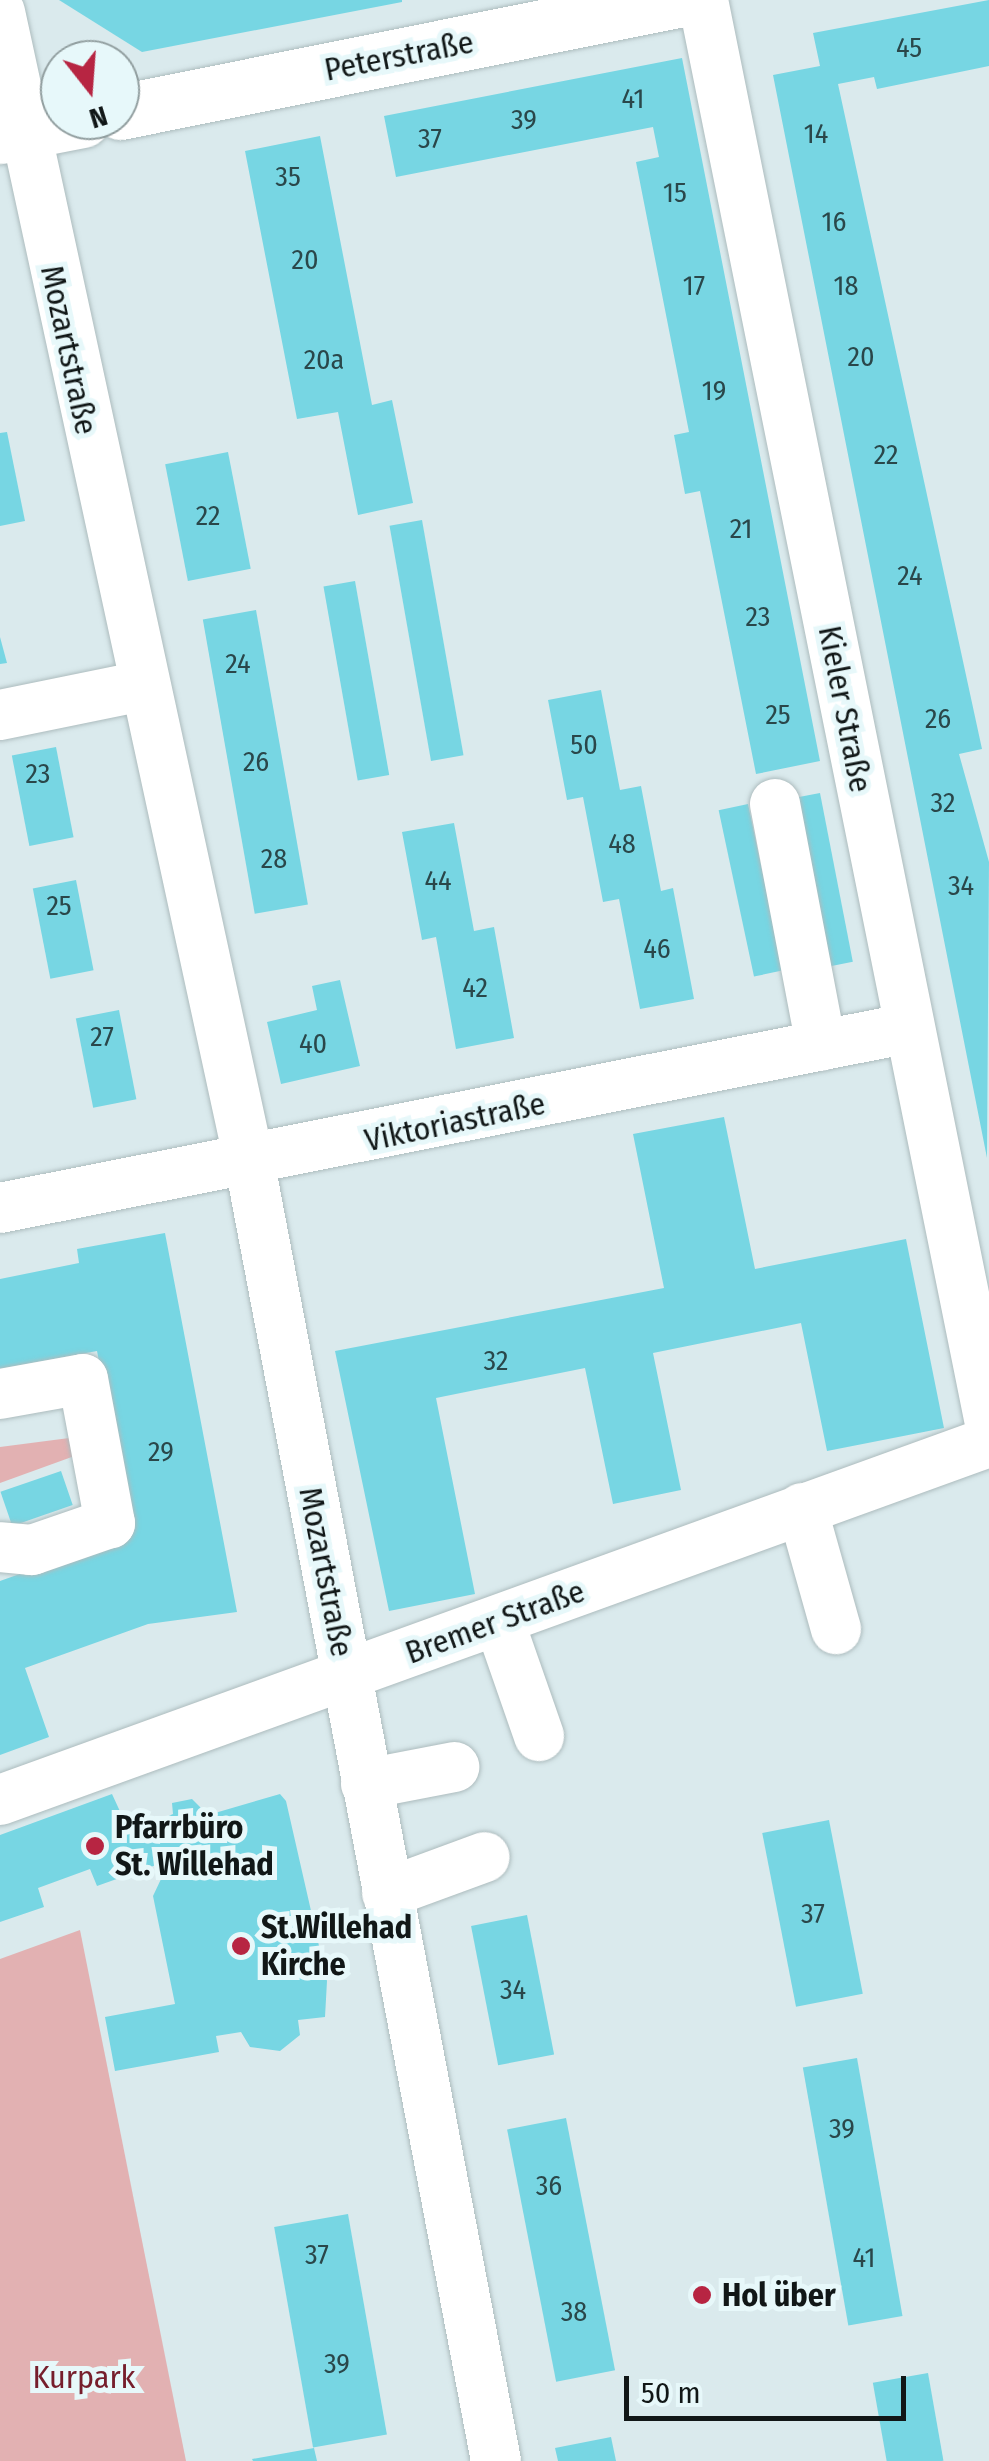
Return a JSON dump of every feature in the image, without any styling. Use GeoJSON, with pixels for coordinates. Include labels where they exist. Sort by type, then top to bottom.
{"type":"FeatureCollection","features":[{"type":"Feature","properties":{"kind":"main road","name":"Peterstraße"},"geometry":{"type":"LineString","coordinates":[[140,108],[677,0]]}},
{"type":"Feature","properties":{"kind":"main road"},"geometry":{"type":"LineString","coordinates":[[12,134],[40,128]]}},
{"type":"Feature","properties":{"kind":"street","name":"Kieler Straße"},"geometry":{"type":"LineString","coordinates":[[703,0],[989,1418]]}},
{"type":"Feature","properties":{"kind":"street","name":"Mozartstraße"},"geometry":{"type":"LineString","coordinates":[[0,12],[12,134],[250,1164],[496,2461]]}},
{"type":"Feature","properties":{"kind":"street"},"geometry":{"type":"LineString","coordinates":[[0,715],[142,686]]}},
{"type":"Feature","properties":{"kind":"street"},"geometry":{"type":"LineString","coordinates":[[775,804],[821,1046]]}},
{"type":"Feature","properties":{"kind":"street","name":"Viktoriastraße"},"geometry":{"type":"LineString","coordinates":[[0,1208],[250,1164],[909,1028]]}},
{"type":"Feature","properties":{"kind":"street"},"geometry":{"type":"LineString","coordinates":[[0,1394],[83,1379],[110,1523],[32,1550],[0,1547]]}},
{"type":"Feature","properties":{"kind":"street","name":"Bremer Straße"},"geometry":{"type":"LineString","coordinates":[[0,1800],[346,1678],[989,1442]]}},
{"type":"Feature","properties":{"kind":"street"},"geometry":{"type":"LineString","coordinates":[[802,1508],[836,1630]]}},
{"type":"Feature","properties":{"kind":"street"},"geometry":{"type":"LineString","coordinates":[[499,1620],[539,1736]]}},
{"type":"Feature","properties":{"kind":"street"},"geometry":{"type":"LineString","coordinates":[[366,1784],[454,1766]]}},
{"type":"Feature","properties":{"kind":"street"},"geometry":{"type":"LineString","coordinates":[[387,1893],[485,1857]]}},
{"type":"Feature","properties":{"kind":"green space"},"geometry":{"type":"Polygon","coordinates":[[[77,1437],[80,1454],[0,1483],[0,1447],[77,1437]]]}},
{"type":"Feature","properties":{"kind":"green space","name":"Kurpark"},"geometry":{"type":"Polygon","coordinates":[[[80,1930],[186,2461],[0,2461],[0,1959],[80,1930]]]}},
{"type":"Feature","properties":{"kind":"building"},"geometry":{"type":"Polygon","coordinates":[[[59,0],[402,0],[142,52],[140,40],[123,40],[59,0]]]}},
{"type":"Feature","properties":{"kind":"building"},"geometry":{"type":"Polygon","coordinates":[[[989,0],[989,66],[877,89],[874,77],[838,84],[982,749],[959,754],[989,862],[987,1158],[773,75],[820,66],[813,33],[989,0]]]}},
{"type":"Feature","properties":{"kind":"building"},"geometry":{"type":"Polygon","coordinates":[[[682,58],[820,761],[756,774],[700,491],[685,494],[674,435],[689,432],[636,162],[659,157],[653,127],[396,177],[384,116],[682,58]]]}},
{"type":"Feature","properties":{"kind":"building"},"geometry":{"type":"Polygon","coordinates":[[[320,136],[372,405],[392,400],[413,503],[358,515],[338,412],[297,419],[245,151],[320,136]]]}},
{"type":"Feature","properties":{"kind":"building"},"geometry":{"type":"Polygon","coordinates":[[[7,432],[25,521],[0,526],[0,433],[7,432]]]}},
{"type":"Feature","properties":{"kind":"building"},"geometry":{"type":"Polygon","coordinates":[[[228,452],[251,569],[188,581],[165,464],[228,452]]]}},
{"type":"Feature","properties":{"kind":"building"},"geometry":{"type":"Polygon","coordinates":[[[422,520],[464,755],[431,761],[390,526],[422,520]]]}},
{"type":"Feature","properties":{"kind":"building"},"geometry":{"type":"Polygon","coordinates":[[[355,581],[389,775],[358,781],[323,587],[355,581]]]}},
{"type":"Feature","properties":{"kind":"building"},"geometry":{"type":"Polygon","coordinates":[[[256,610],[308,904],[255,914],[203,619],[256,610]]]}},
{"type":"Feature","properties":{"kind":"building"},"geometry":{"type":"Polygon","coordinates":[[[0,637],[7,663],[0,664],[0,637]]]}},
{"type":"Feature","properties":{"kind":"building"},"geometry":{"type":"Polygon","coordinates":[[[601,690],[620,790],[641,786],[661,891],[673,888],[694,999],[640,1009],[619,899],[603,902],[583,797],[567,800],[548,700],[601,690]]]}},
{"type":"Feature","properties":{"kind":"building"},"geometry":{"type":"Polygon","coordinates":[[[56,747],[74,837],[29,846],[12,756],[56,747]]]}},
{"type":"Feature","properties":{"kind":"building"},"geometry":{"type":"Polygon","coordinates":[[[820,793],[853,962],[825,967],[793,798],[820,793]]]}},
{"type":"Feature","properties":{"kind":"building"},"geometry":{"type":"Polygon","coordinates":[[[748,804],[783,970],[754,977],[719,810],[748,804]]]}},
{"type":"Feature","properties":{"kind":"building"},"geometry":{"type":"Polygon","coordinates":[[[454,823],[474,931],[494,927],[514,1038],[456,1049],[436,937],[422,940],[402,832],[454,823]]]}},
{"type":"Feature","properties":{"kind":"building"},"geometry":{"type":"Polygon","coordinates":[[[76,880],[94,970],[50,979],[33,888],[76,880]]]}},
{"type":"Feature","properties":{"kind":"building"},"geometry":{"type":"Polygon","coordinates":[[[340,980],[360,1066],[281,1084],[267,1022],[317,1010],[312,986],[340,980]]]}},
{"type":"Feature","properties":{"kind":"building"},"geometry":{"type":"Polygon","coordinates":[[[119,1010],[136,1099],[93,1108],[76,1018],[119,1010]]]}},
{"type":"Feature","properties":{"kind":"building"},"geometry":{"type":"Polygon","coordinates":[[[724,1117],[755,1269],[906,1239],[944,1428],[827,1451],[801,1323],[653,1353],[681,1490],[613,1504],[585,1368],[436,1398],[475,1594],[389,1611],[335,1351],[664,1288],[633,1134],[724,1117]]]}},
{"type":"Feature","properties":{"kind":"building"},"geometry":{"type":"Polygon","coordinates":[[[165,1233],[237,1612],[148,1624],[25,1668],[49,1737],[0,1755],[0,1581],[132,1534],[97,1351],[0,1369],[0,1279],[79,1263],[77,1249],[165,1233]]]}},
{"type":"Feature","properties":{"kind":"building"},"geometry":{"type":"Polygon","coordinates":[[[61,1471],[73,1505],[12,1526],[0,1492],[61,1471]]]}},
{"type":"Feature","properties":{"kind":"building","name":"St.Willehad Kirche"},"geometry":{"type":"Polygon","coordinates":[[[112,1794],[130,1833],[173,1814],[172,1803],[192,1799],[208,1815],[280,1794],[286,1801],[327,1981],[325,2017],[298,2020],[300,2035],[280,2051],[250,2047],[241,2032],[216,2036],[219,2052],[115,2071],[105,2017],[175,2004],[153,1896],[170,1860],[97,1886],[90,1869],[38,1888],[44,1907],[0,1922],[0,1835],[112,1794]]]}},
{"type":"Feature","properties":{"kind":"building"},"geometry":{"type":"Polygon","coordinates":[[[829,1820],[863,1994],[796,2007],[762,1833],[829,1820]]]}},
{"type":"Feature","properties":{"kind":"building"},"geometry":{"type":"Polygon","coordinates":[[[527,1915],[554,2054],[498,2065],[471,1926],[527,1915]]]}},
{"type":"Feature","properties":{"kind":"building"},"geometry":{"type":"Polygon","coordinates":[[[857,2058],[902,2316],[848,2326],[803,2068],[857,2058]]]}},
{"type":"Feature","properties":{"kind":"building"},"geometry":{"type":"Polygon","coordinates":[[[566,2118],[615,2370],[556,2382],[507,2129],[566,2118]]]}},
{"type":"Feature","properties":{"kind":"building"},"geometry":{"type":"Polygon","coordinates":[[[348,2214],[387,2435],[313,2448],[274,2227],[348,2214]]]}},
{"type":"Feature","properties":{"kind":"building"},"geometry":{"type":"Polygon","coordinates":[[[928,2373],[943,2461],[887,2461],[873,2383],[928,2373]]]}},
{"type":"Feature","properties":{"kind":"building"},"geometry":{"type":"Polygon","coordinates":[[[611,2437],[616,2461],[558,2461],[555,2448],[611,2437]]]}},
{"type":"Feature","properties":{"kind":"building"},"geometry":{"type":"Polygon","coordinates":[[[314,2448],[317,2461],[252,2459],[314,2448]]]}},
{"type":"Feature","properties":{"kind":"place","name":"Pfarrbüro St. Willehad"},"geometry":{"type":"Point","coordinates":[95,1846]}},
{"type":"Feature","properties":{"kind":"place","name":"St.Willehad Kirche"},"geometry":{"type":"Point","coordinates":[241,1946]}},
{"type":"Feature","properties":{"kind":"place","name":"Hol über"},"geometry":{"type":"Point","coordinates":[702,2295]}}]}
